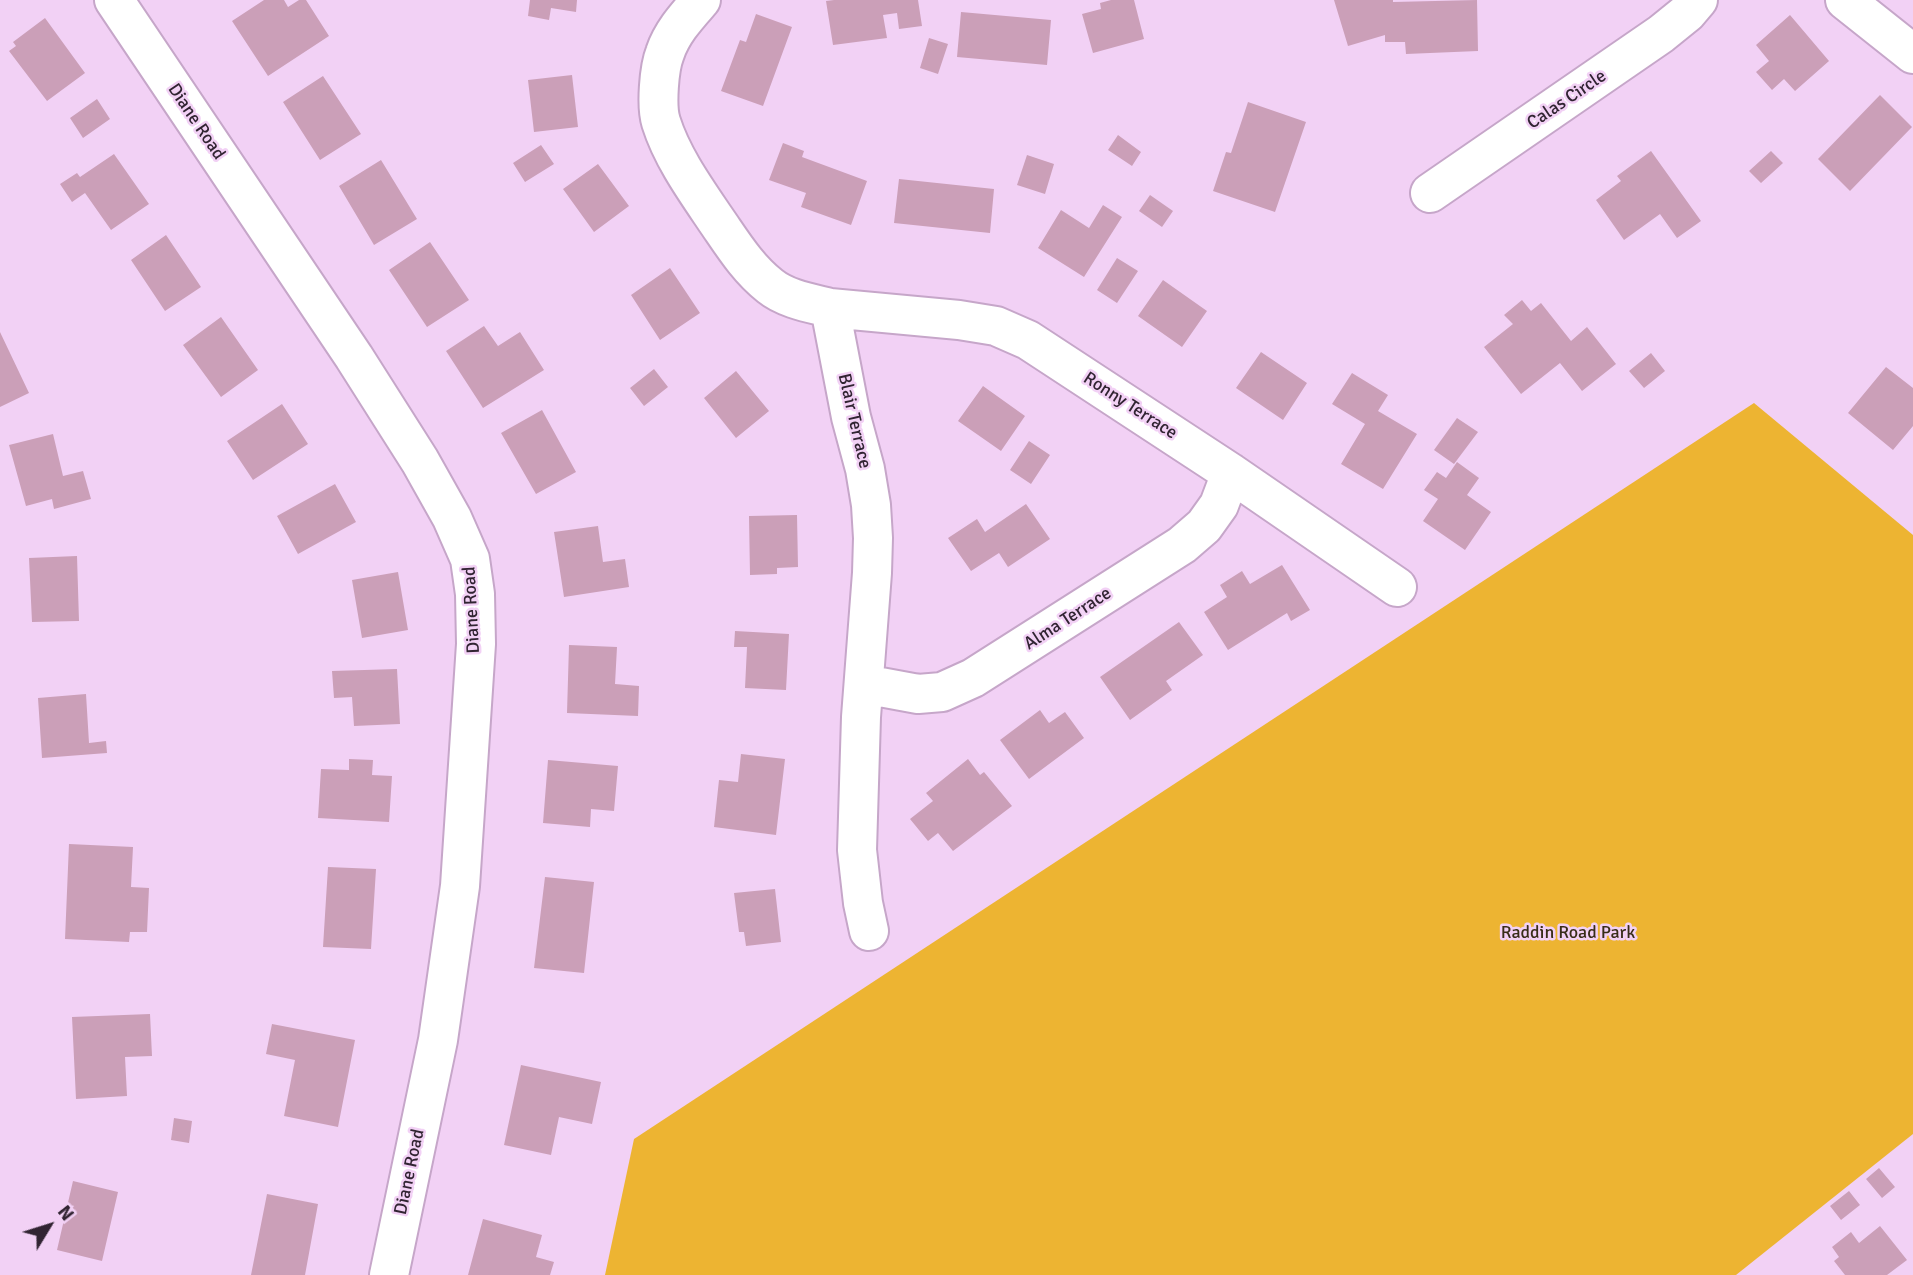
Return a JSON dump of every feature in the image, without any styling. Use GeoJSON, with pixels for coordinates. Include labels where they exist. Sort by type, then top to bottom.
{"type":"FeatureCollection","features":[{"type":"Feature","properties":{"kind":"street","name":"Diane Road"},"geometry":{"type":"LineString","coordinates":[[114,0],[354,357],[420,461],[452,518],[470,559],[475,594],[476,644],[460,886],[438,1040],[389,1275]]}},
{"type":"Feature","properties":{"kind":"street"},"geometry":{"type":"LineString","coordinates":[[701,0],[678,27],[664,54],[659,85],[660,119],[673,151],[742,258],[771,287],[803,302],[830,307]]}},
{"type":"Feature","properties":{"kind":"street","name":"Calas Circle"},"geometry":{"type":"LineString","coordinates":[[1430,193],[1661,34],[1687,13],[1698,0]]}},
{"type":"Feature","properties":{"kind":"street"},"geometry":{"type":"LineString","coordinates":[[1845,0],[1913,54]]}},
{"type":"Feature","properties":{"kind":"street","name":"Ronny Terrace"},"geometry":{"type":"LineString","coordinates":[[830,307],[996,326],[1028,340],[1231,473],[1397,587]]}},
{"type":"Feature","properties":{"kind":"street","name":"Blair Terrace"},"geometry":{"type":"LineString","coordinates":[[830,307],[871,505],[872,573],[863,684],[857,850],[869,931]]}},
{"type":"Feature","properties":{"kind":"street","name":"Alma Terrace"},"geometry":{"type":"LineString","coordinates":[[863,684],[918,694],[942,692],[973,678],[1182,545],[1204,526],[1219,505],[1231,473]]}},
{"type":"Feature","properties":{"kind":"green space","name":"Raddin Road Park"},"geometry":{"type":"Polygon","coordinates":[[[1754,403],[1913,535],[1913,1134],[1736,1275],[605,1275],[634,1139],[1754,403]]]}},
{"type":"Feature","properties":{"kind":"building"},"geometry":{"type":"Polygon","coordinates":[[[264,0],[284,0],[288,7],[299,0],[306,0],[329,36],[268,76],[232,21],[264,0]]]}},
{"type":"Feature","properties":{"kind":"building"},"geometry":{"type":"Polygon","coordinates":[[[530,0],[577,0],[576,12],[551,8],[549,20],[528,16],[530,0]]]}},
{"type":"Feature","properties":{"kind":"building"},"geometry":{"type":"Polygon","coordinates":[[[918,0],[922,26],[899,29],[897,13],[883,15],[887,38],[833,45],[826,1],[918,0]]]}},
{"type":"Feature","properties":{"kind":"building"},"geometry":{"type":"Polygon","coordinates":[[[1134,0],[1144,39],[1093,53],[1082,14],[1101,9],[1100,3],[1134,0]]]}},
{"type":"Feature","properties":{"kind":"building"},"geometry":{"type":"Polygon","coordinates":[[[1334,0],[1477,0],[1478,51],[1406,54],[1405,42],[1385,42],[1385,35],[1348,46],[1334,0]]]}},
{"type":"Feature","properties":{"kind":"building"},"geometry":{"type":"Polygon","coordinates":[[[961,12],[1051,20],[1047,65],[957,57],[961,12]]]}},
{"type":"Feature","properties":{"kind":"building"},"geometry":{"type":"Polygon","coordinates":[[[756,14],[792,27],[763,106],[721,91],[740,40],[746,42],[756,14]]]}},
{"type":"Feature","properties":{"kind":"building"},"geometry":{"type":"Polygon","coordinates":[[[1790,15],[1829,61],[1795,91],[1784,79],[1772,90],[1756,72],[1769,61],[1756,45],[1790,15]]]}},
{"type":"Feature","properties":{"kind":"building"},"geometry":{"type":"Polygon","coordinates":[[[45,18],[85,73],[47,101],[9,51],[16,46],[13,42],[45,18]]]}},
{"type":"Feature","properties":{"kind":"building"},"geometry":{"type":"Polygon","coordinates":[[[929,38],[948,44],[938,74],[920,68],[929,38]]]}},
{"type":"Feature","properties":{"kind":"building"},"geometry":{"type":"Polygon","coordinates":[[[572,75],[578,127],[534,132],[528,80],[572,75]]]}},
{"type":"Feature","properties":{"kind":"building"},"geometry":{"type":"Polygon","coordinates":[[[323,76],[361,134],[320,160],[283,102],[323,76]]]}},
{"type":"Feature","properties":{"kind":"building"},"geometry":{"type":"Polygon","coordinates":[[[1880,95],[1912,127],[1850,191],[1818,159],[1880,95]]]}},
{"type":"Feature","properties":{"kind":"building"},"geometry":{"type":"Polygon","coordinates":[[[97,99],[110,119],[83,138],[70,118],[97,99]]]}},
{"type":"Feature","properties":{"kind":"building"},"geometry":{"type":"Polygon","coordinates":[[[1248,102],[1306,122],[1275,212],[1213,191],[1226,152],[1231,153],[1248,102]]]}},
{"type":"Feature","properties":{"kind":"building"},"geometry":{"type":"Polygon","coordinates":[[[1118,135],[1141,152],[1132,166],[1108,150],[1118,135]]]}},
{"type":"Feature","properties":{"kind":"building"},"geometry":{"type":"Polygon","coordinates":[[[783,143],[804,151],[802,157],[867,181],[851,225],[801,207],[806,193],[769,180],[783,143]]]}},
{"type":"Feature","properties":{"kind":"building"},"geometry":{"type":"Polygon","coordinates":[[[541,145],[554,164],[525,182],[513,163],[541,145]]]}},
{"type":"Feature","properties":{"kind":"building"},"geometry":{"type":"Polygon","coordinates":[[[1651,151],[1701,221],[1677,238],[1660,214],[1624,240],[1596,200],[1621,181],[1617,176],[1651,151]]]}},
{"type":"Feature","properties":{"kind":"building"},"geometry":{"type":"Polygon","coordinates":[[[1771,151],[1783,163],[1761,183],[1749,171],[1771,151]]]}},
{"type":"Feature","properties":{"kind":"building"},"geometry":{"type":"Polygon","coordinates":[[[114,154],[149,204],[111,230],[85,193],[72,202],[60,184],[77,173],[80,177],[114,154]]]}},
{"type":"Feature","properties":{"kind":"building"},"geometry":{"type":"Polygon","coordinates":[[[1027,155],[1054,164],[1045,194],[1017,185],[1027,155]]]}},
{"type":"Feature","properties":{"kind":"building"},"geometry":{"type":"Polygon","coordinates":[[[381,160],[417,219],[374,245],[339,186],[381,160]]]}},
{"type":"Feature","properties":{"kind":"building"},"geometry":{"type":"Polygon","coordinates":[[[598,164],[629,206],[594,232],[563,189],[598,164]]]}},
{"type":"Feature","properties":{"kind":"building"},"geometry":{"type":"Polygon","coordinates":[[[899,179],[994,189],[990,233],[894,223],[899,179]]]}},
{"type":"Feature","properties":{"kind":"building"},"geometry":{"type":"Polygon","coordinates":[[[1150,195],[1173,211],[1162,227],[1139,211],[1150,195]]]}},
{"type":"Feature","properties":{"kind":"building"},"geometry":{"type":"Polygon","coordinates":[[[1103,205],[1122,217],[1084,277],[1038,248],[1061,210],[1089,228],[1103,205]]]}},
{"type":"Feature","properties":{"kind":"building"},"geometry":{"type":"Polygon","coordinates":[[[166,235],[201,287],[165,311],[131,260],[166,235]]]}},
{"type":"Feature","properties":{"kind":"building"},"geometry":{"type":"Polygon","coordinates":[[[430,242],[469,300],[427,327],[389,270],[430,242]]]}},
{"type":"Feature","properties":{"kind":"building"},"geometry":{"type":"Polygon","coordinates":[[[1117,258],[1138,271],[1117,303],[1097,290],[1117,258]]]}},
{"type":"Feature","properties":{"kind":"building"},"geometry":{"type":"Polygon","coordinates":[[[670,268],[700,313],[660,340],[631,295],[670,268]]]}},
{"type":"Feature","properties":{"kind":"building"},"geometry":{"type":"Polygon","coordinates":[[[1163,280],[1207,311],[1182,347],[1138,316],[1163,280]]]}},
{"type":"Feature","properties":{"kind":"building"},"geometry":{"type":"Polygon","coordinates":[[[1522,300],[1531,311],[1541,303],[1571,341],[1587,327],[1616,364],[1582,391],[1560,363],[1521,394],[1484,347],[1513,324],[1504,315],[1522,300]]]}},
{"type":"Feature","properties":{"kind":"building"},"geometry":{"type":"Polygon","coordinates":[[[221,317],[258,370],[221,397],[183,345],[221,317]]]}},
{"type":"Feature","properties":{"kind":"building"},"geometry":{"type":"Polygon","coordinates":[[[484,326],[498,346],[520,332],[544,370],[483,408],[446,351],[484,326]]]}},
{"type":"Feature","properties":{"kind":"building"},"geometry":{"type":"Polygon","coordinates":[[[0,332],[29,393],[0,407],[0,332]]]}},
{"type":"Feature","properties":{"kind":"building"},"geometry":{"type":"Polygon","coordinates":[[[1261,352],[1307,383],[1283,420],[1236,388],[1261,352]]]}},
{"type":"Feature","properties":{"kind":"building"},"geometry":{"type":"Polygon","coordinates":[[[1651,353],[1665,371],[1644,388],[1629,371],[1651,353]]]}},
{"type":"Feature","properties":{"kind":"building"},"geometry":{"type":"Polygon","coordinates":[[[1886,367],[1913,388],[1913,426],[1893,450],[1848,413],[1886,367]]]}},
{"type":"Feature","properties":{"kind":"building"},"geometry":{"type":"Polygon","coordinates":[[[654,369],[668,387],[644,406],[630,388],[654,369]]]}},
{"type":"Feature","properties":{"kind":"building"},"geometry":{"type":"Polygon","coordinates":[[[736,371],[769,411],[736,438],[704,398],[736,371]]]}},
{"type":"Feature","properties":{"kind":"building"},"geometry":{"type":"Polygon","coordinates":[[[1352,373],[1388,395],[1378,411],[1417,434],[1383,489],[1341,464],[1365,424],[1332,404],[1352,373]]]}},
{"type":"Feature","properties":{"kind":"building"},"geometry":{"type":"Polygon","coordinates":[[[983,386],[1025,416],[1001,451],[958,421],[983,386]]]}},
{"type":"Feature","properties":{"kind":"building"},"geometry":{"type":"Polygon","coordinates":[[[282,404],[308,444],[253,480],[227,441],[282,404]]]}},
{"type":"Feature","properties":{"kind":"building"},"geometry":{"type":"Polygon","coordinates":[[[542,410],[576,472],[536,494],[501,433],[542,410]]]}},
{"type":"Feature","properties":{"kind":"building"},"geometry":{"type":"Polygon","coordinates":[[[1457,418],[1478,432],[1454,464],[1434,450],[1457,418]]]}},
{"type":"Feature","properties":{"kind":"building"},"geometry":{"type":"Polygon","coordinates":[[[53,434],[63,476],[83,471],[91,499],[54,509],[52,499],[26,506],[9,445],[53,434]]]}},
{"type":"Feature","properties":{"kind":"building"},"geometry":{"type":"Polygon","coordinates":[[[1029,441],[1050,455],[1031,484],[1010,470],[1029,441]]]}},
{"type":"Feature","properties":{"kind":"building"},"geometry":{"type":"Polygon","coordinates":[[[1457,462],[1479,478],[1467,495],[1491,512],[1465,550],[1423,521],[1438,499],[1424,490],[1437,472],[1446,478],[1457,462]]]}},
{"type":"Feature","properties":{"kind":"building"},"geometry":{"type":"Polygon","coordinates":[[[335,484],[356,522],[298,554],[277,516],[335,484]]]}},
{"type":"Feature","properties":{"kind":"building"},"geometry":{"type":"Polygon","coordinates":[[[1026,504],[1050,539],[1008,567],[999,553],[971,571],[948,538],[977,519],[985,532],[1026,504]]]}},
{"type":"Feature","properties":{"kind":"building"},"geometry":{"type":"Polygon","coordinates":[[[797,515],[798,567],[777,568],[777,574],[750,575],[749,516],[797,515]]]}},
{"type":"Feature","properties":{"kind":"building"},"geometry":{"type":"Polygon","coordinates":[[[598,526],[603,562],[625,559],[629,587],[564,597],[554,532],[598,526]]]}},
{"type":"Feature","properties":{"kind":"building"},"geometry":{"type":"Polygon","coordinates":[[[77,556],[79,621],[32,622],[29,558],[77,556]]]}},
{"type":"Feature","properties":{"kind":"building"},"geometry":{"type":"Polygon","coordinates":[[[1282,565],[1310,610],[1291,621],[1287,613],[1228,650],[1204,612],[1227,597],[1220,585],[1242,571],[1250,584],[1282,565]]]}},
{"type":"Feature","properties":{"kind":"building"},"geometry":{"type":"Polygon","coordinates":[[[398,572],[408,630],[362,638],[352,580],[398,572]]]}},
{"type":"Feature","properties":{"kind":"building"},"geometry":{"type":"Polygon","coordinates":[[[1179,622],[1203,655],[1166,681],[1172,690],[1130,720],[1100,677],[1179,622]]]}},
{"type":"Feature","properties":{"kind":"building"},"geometry":{"type":"Polygon","coordinates":[[[735,631],[789,634],[786,690],[745,688],[747,647],[734,647],[735,631]]]}},
{"type":"Feature","properties":{"kind":"building"},"geometry":{"type":"Polygon","coordinates":[[[569,645],[617,647],[615,684],[639,686],[638,716],[567,713],[569,645]]]}},
{"type":"Feature","properties":{"kind":"building"},"geometry":{"type":"Polygon","coordinates":[[[397,669],[400,724],[354,726],[352,697],[334,698],[332,671],[397,669]]]}},
{"type":"Feature","properties":{"kind":"building"},"geometry":{"type":"Polygon","coordinates":[[[86,694],[89,743],[106,741],[107,753],[42,758],[38,698],[86,694]]]}},
{"type":"Feature","properties":{"kind":"building"},"geometry":{"type":"Polygon","coordinates":[[[1040,710],[1049,723],[1065,712],[1084,738],[1029,779],[1000,740],[1040,710]]]}},
{"type":"Feature","properties":{"kind":"building"},"geometry":{"type":"Polygon","coordinates":[[[741,754],[785,759],[776,835],[714,827],[719,780],[738,782],[741,754]]]}},
{"type":"Feature","properties":{"kind":"building"},"geometry":{"type":"Polygon","coordinates":[[[349,759],[373,760],[372,775],[392,776],[389,822],[318,818],[321,769],[349,770],[349,759]]]}},
{"type":"Feature","properties":{"kind":"building"},"geometry":{"type":"Polygon","coordinates":[[[968,759],[980,775],[984,772],[1012,806],[953,851],[938,833],[928,841],[910,819],[933,801],[926,793],[968,759]]]}},
{"type":"Feature","properties":{"kind":"building"},"geometry":{"type":"Polygon","coordinates":[[[548,760],[618,766],[614,811],[591,809],[590,827],[543,823],[548,760]]]}},
{"type":"Feature","properties":{"kind":"building"},"geometry":{"type":"Polygon","coordinates":[[[69,844],[133,847],[131,887],[149,888],[147,932],[130,932],[129,942],[65,939],[69,844]]]}},
{"type":"Feature","properties":{"kind":"building"},"geometry":{"type":"Polygon","coordinates":[[[328,867],[376,869],[371,949],[323,947],[328,867]]]}},
{"type":"Feature","properties":{"kind":"building"},"geometry":{"type":"Polygon","coordinates":[[[545,877],[594,882],[584,973],[534,968],[545,877]]]}},
{"type":"Feature","properties":{"kind":"building"},"geometry":{"type":"Polygon","coordinates":[[[775,889],[781,942],[746,946],[744,932],[739,932],[734,893],[775,889]]]}},
{"type":"Feature","properties":{"kind":"building"},"geometry":{"type":"Polygon","coordinates":[[[150,1014],[152,1056],[125,1057],[127,1096],[76,1099],[72,1017],[150,1014]]]}},
{"type":"Feature","properties":{"kind":"building"},"geometry":{"type":"Polygon","coordinates":[[[272,1024],[355,1040],[338,1127],[284,1116],[295,1060],[266,1054],[272,1024]]]}},
{"type":"Feature","properties":{"kind":"building"},"geometry":{"type":"Polygon","coordinates":[[[521,1065],[601,1082],[592,1124],[559,1117],[551,1155],[504,1145],[521,1065]]]}},
{"type":"Feature","properties":{"kind":"building"},"geometry":{"type":"Polygon","coordinates":[[[174,1118],[192,1121],[189,1143],[171,1140],[174,1118]]]}},
{"type":"Feature","properties":{"kind":"building"},"geometry":{"type":"Polygon","coordinates":[[[1879,1168],[1895,1187],[1882,1198],[1866,1179],[1879,1168]]]}},
{"type":"Feature","properties":{"kind":"building"},"geometry":{"type":"Polygon","coordinates":[[[73,1181],[118,1192],[102,1261],[57,1250],[73,1181]]]}},
{"type":"Feature","properties":{"kind":"building"},"geometry":{"type":"Polygon","coordinates":[[[1849,1191],[1860,1205],[1841,1220],[1830,1206],[1849,1191]]]}},
{"type":"Feature","properties":{"kind":"building"},"geometry":{"type":"Polygon","coordinates":[[[267,1194],[318,1204],[305,1275],[251,1275],[267,1194]]]}},
{"type":"Feature","properties":{"kind":"building"},"geometry":{"type":"Polygon","coordinates":[[[483,1219],[542,1235],[536,1257],[554,1262],[550,1275],[468,1275],[483,1219]]]}},
{"type":"Feature","properties":{"kind":"building"},"geometry":{"type":"Polygon","coordinates":[[[1880,1226],[1907,1260],[1887,1275],[1845,1275],[1834,1261],[1839,1257],[1832,1247],[1851,1232],[1859,1243],[1880,1226]]]}}]}
